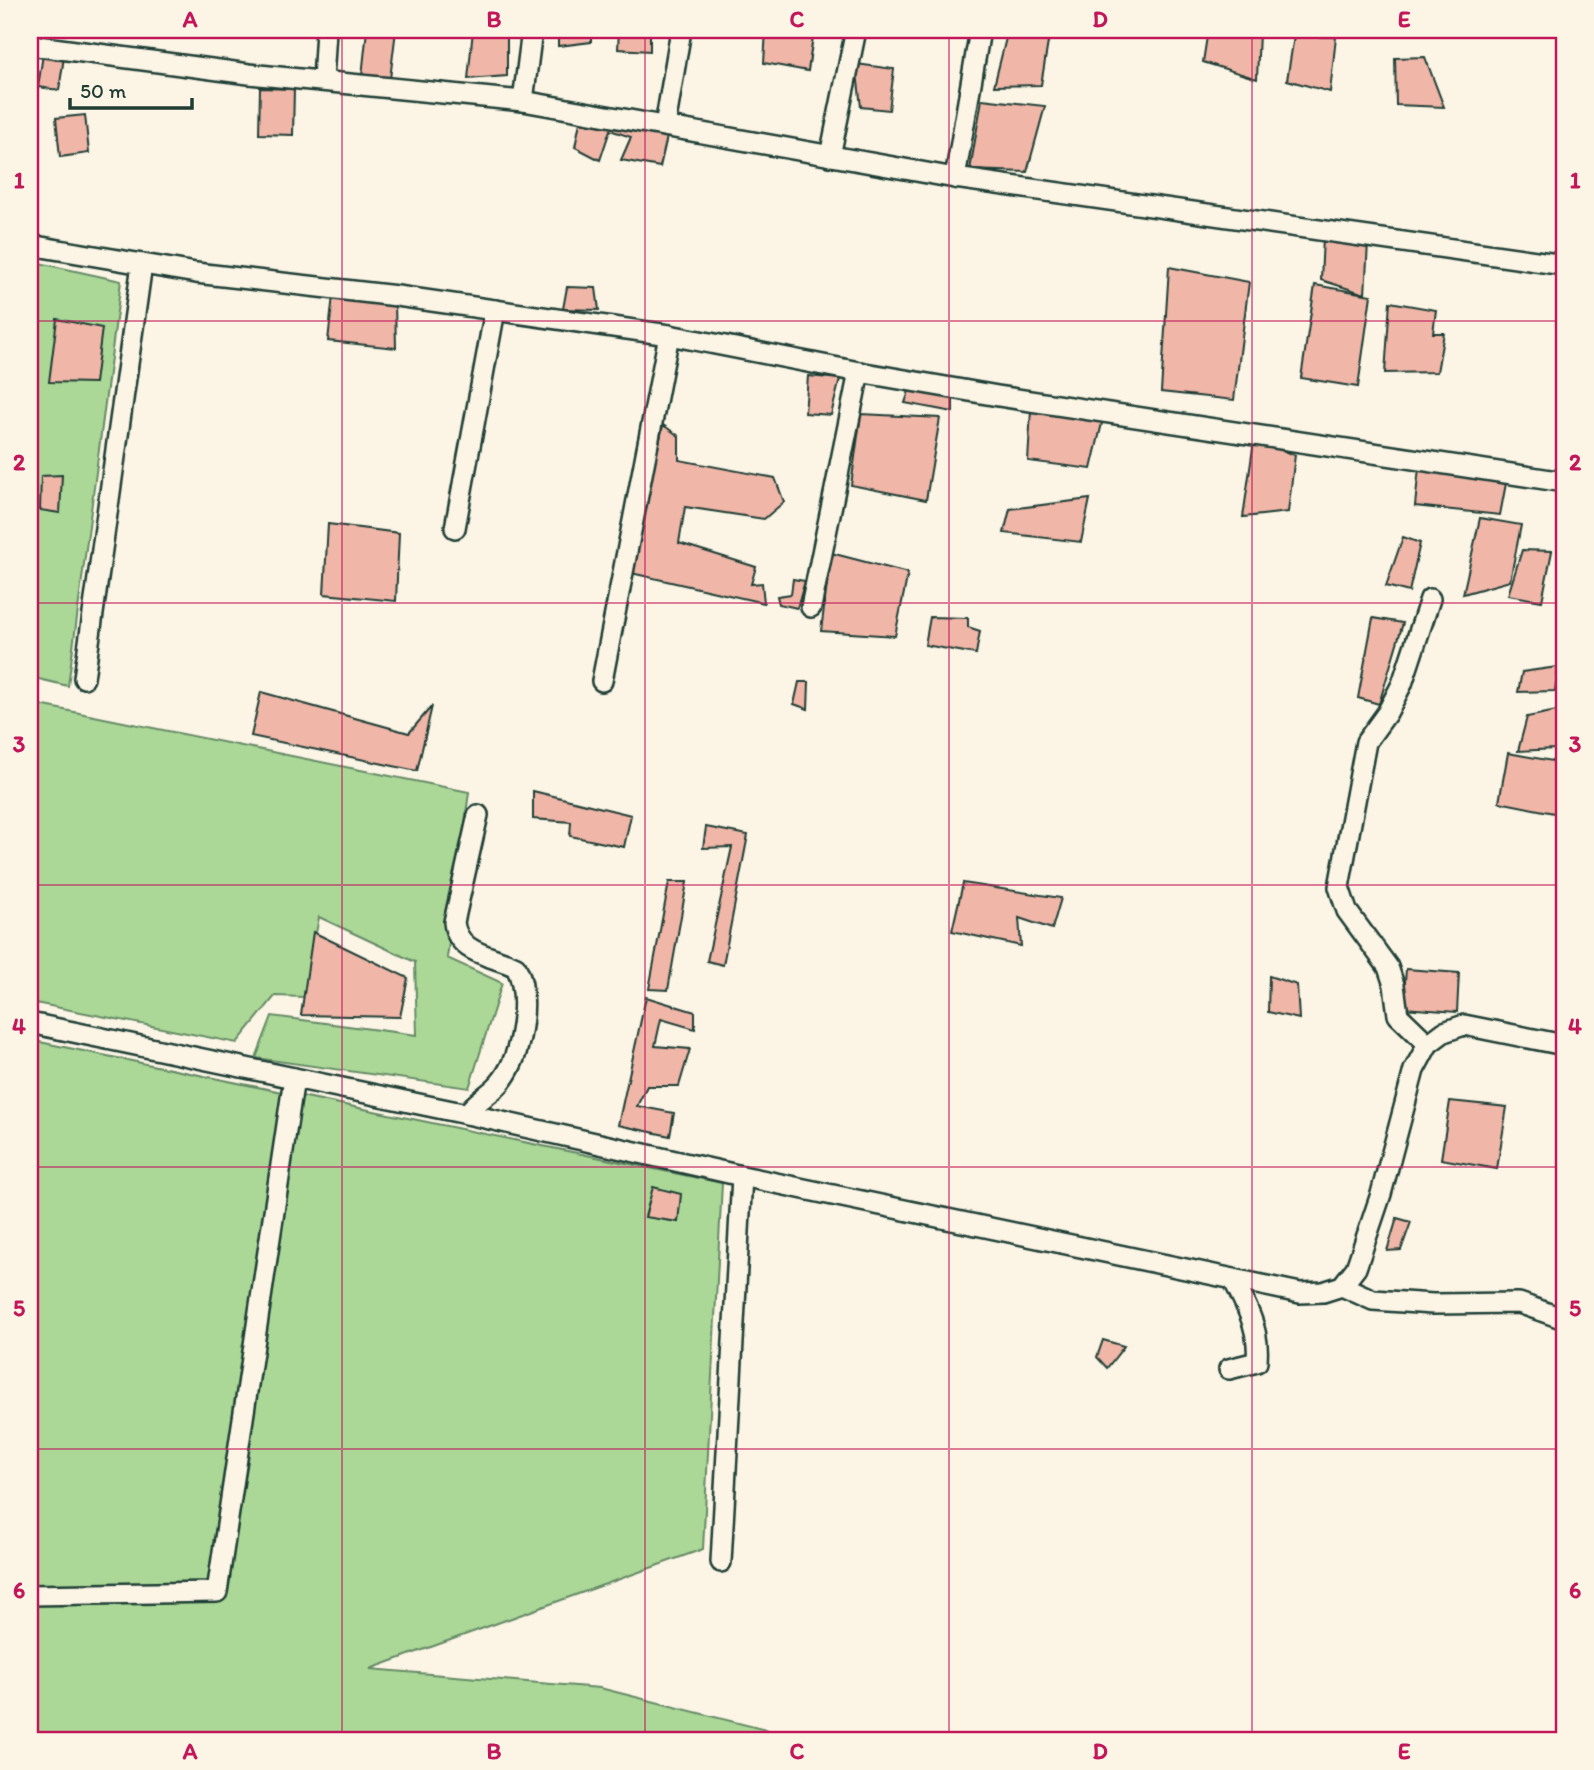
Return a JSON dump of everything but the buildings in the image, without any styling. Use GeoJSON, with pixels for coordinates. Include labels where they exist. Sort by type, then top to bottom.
{"type":"FeatureCollection","features":[{"type":"Feature","properties":{"kind":"street"},"geometry":{"type":"LineString","coordinates":[[323,82],[326,30]]}},
{"type":"Feature","properties":{"kind":"street"},"geometry":{"type":"LineString","coordinates":[[523,101],[532,30]]}},
{"type":"Feature","properties":{"kind":"street"},"geometry":{"type":"LineString","coordinates":[[664,126],[681,30]]}},
{"type":"Feature","properties":{"kind":"street"},"geometry":{"type":"LineString","coordinates":[[830,156],[856,30]]}},
{"type":"Feature","properties":{"kind":"street"},"geometry":{"type":"LineString","coordinates":[[955,178],[980,30]]}},
{"type":"Feature","properties":{"kind":"street"},"geometry":{"type":"LineString","coordinates":[[30,45],[323,82],[523,101],[955,178],[1564,265]]}},
{"type":"Feature","properties":{"kind":"street"},"geometry":{"type":"LineString","coordinates":[[30,246],[196,273],[397,296],[670,335],[998,396],[1564,482]]}},
{"type":"Feature","properties":{"kind":"street"},"geometry":{"type":"LineString","coordinates":[[84,678],[142,264]]}},
{"type":"Feature","properties":{"kind":"street"},"geometry":{"type":"LineString","coordinates":[[455,528],[495,310]]}},
{"type":"Feature","properties":{"kind":"street"},"geometry":{"type":"LineString","coordinates":[[602,681],[670,335]]}},
{"type":"Feature","properties":{"kind":"street"},"geometry":{"type":"LineString","coordinates":[[811,607],[859,372]]}},
{"type":"Feature","properties":{"kind":"street"},"geometry":{"type":"LineString","coordinates":[[1428,1045],[1398,1015],[1394,985],[1388,967],[1347,911],[1339,887],[1366,742],[1387,713],[1402,684],[1430,598]]}},
{"type":"Feature","properties":{"kind":"street"},"geometry":{"type":"LineString","coordinates":[[467,1114],[473,1104],[502,1082],[512,1063],[521,1029],[524,998],[516,967],[474,952],[455,932],[454,922],[478,816]]}},
{"type":"Feature","properties":{"kind":"street"},"geometry":{"type":"LineString","coordinates":[[30,1023],[1300,1293],[1323,1292],[1342,1286],[1356,1268],[1381,1194],[1414,1070],[1428,1045],[1444,1032],[1464,1025],[1564,1045]]}},
{"type":"Feature","properties":{"kind":"street"},"geometry":{"type":"LineString","coordinates":[[30,1595],[217,1592],[295,1078]]}},
{"type":"Feature","properties":{"kind":"street"},"geometry":{"type":"LineString","coordinates":[[721,1562],[742,1176]]}},
{"type":"Feature","properties":{"kind":"street"},"geometry":{"type":"LineString","coordinates":[[1228,1369],[1257,1362],[1259,1345],[1254,1322],[1233,1279]]}},
{"type":"Feature","properties":{"kind":"street"},"geometry":{"type":"LineString","coordinates":[[1342,1286],[1373,1300],[1433,1304],[1519,1303],[1564,1319]]}},
{"type":"Feature","properties":{"kind":"green space"},"geometry":{"type":"Polygon","coordinates":[[[30,261],[121,281],[68,686],[30,677],[30,261]]]}},
{"type":"Feature","properties":{"kind":"green space"},"geometry":{"type":"Polygon","coordinates":[[[30,703],[469,792],[447,958],[502,983],[469,1088],[256,1058],[272,1016],[417,1035],[415,962],[319,917],[304,997],[275,996],[237,1043],[30,1002],[30,703]]]}},
{"type":"Feature","properties":{"kind":"green space"},"geometry":{"type":"Polygon","coordinates":[[[30,1040],[722,1183],[703,1549],[370,1669],[600,1688],[806,1740],[30,1740],[30,1040]]]}}]}
